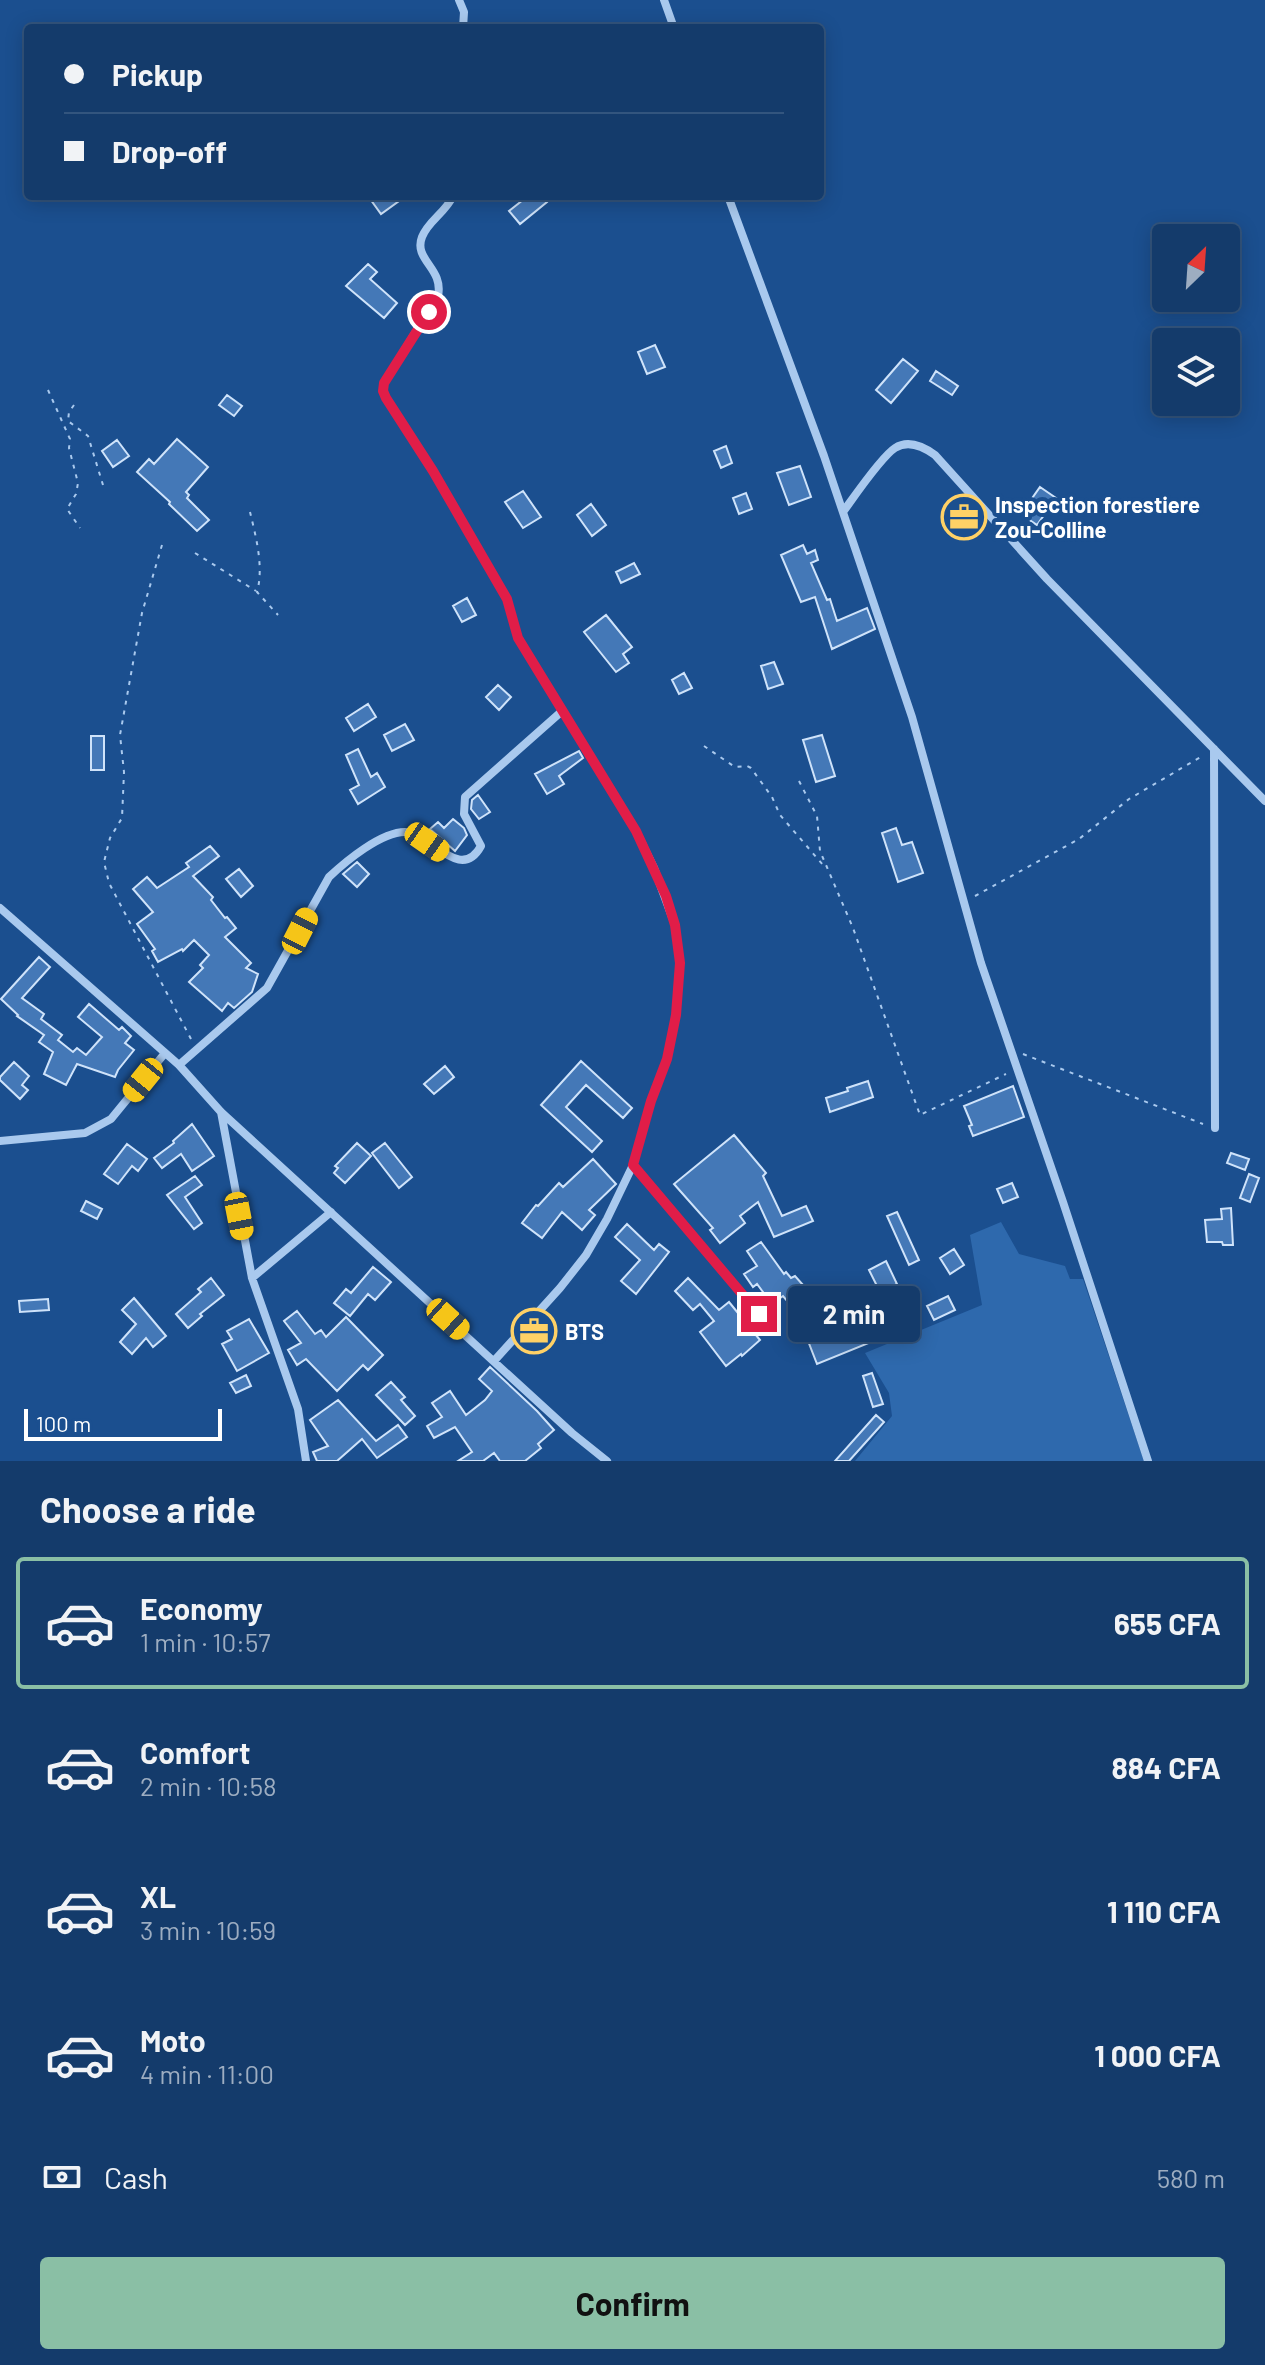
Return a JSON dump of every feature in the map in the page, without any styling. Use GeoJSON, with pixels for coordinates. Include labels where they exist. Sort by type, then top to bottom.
{"type":"FeatureCollection","features":[{"type":"Feature","properties":{"kind":"street"},"geometry":{"type":"LineString","coordinates":[[459,0],[464,12],[463,24]]}},
{"type":"Feature","properties":{"kind":"street"},"geometry":{"type":"LineString","coordinates":[[664,0],[673,24]]}},
{"type":"Feature","properties":{"kind":"street"},"geometry":{"type":"LineString","coordinates":[[451,200],[425,231],[420,245],[421,253],[438,277],[438,296],[384,383],[383,391],[507,599],[518,638],[636,831],[666,896],[675,925],[680,963],[676,1015],[667,1059],[651,1101],[633,1165],[586,1255],[494,1361]]}},
{"type":"Feature","properties":{"kind":"street"},"geometry":{"type":"LineString","coordinates":[[729,200],[843,512],[912,717],[981,963],[1148,1461]]}},
{"type":"Feature","properties":{"kind":"street"},"geometry":{"type":"LineString","coordinates":[[843,512],[896,447],[911,444],[925,447],[1047,579],[1265,801]]}},
{"type":"Feature","properties":{"kind":"street"},"geometry":{"type":"LineString","coordinates":[[179,1065],[267,988],[329,877],[344,862],[391,835],[407,832],[456,859],[467,859],[477,853],[481,846],[464,814],[465,797],[561,712]]}},
{"type":"Feature","properties":{"kind":"street"},"geometry":{"type":"LineString","coordinates":[[1214,749],[1215,1128]]}},
{"type":"Feature","properties":{"kind":"street"},"geometry":{"type":"LineString","coordinates":[[0,908],[179,1065],[221,1112],[572,1433],[607,1461]]}},
{"type":"Feature","properties":{"kind":"street"},"geometry":{"type":"LineString","coordinates":[[0,1141],[85,1133],[111,1119],[165,1053]]}},
{"type":"Feature","properties":{"kind":"street"},"geometry":{"type":"LineString","coordinates":[[221,1112],[252,1278],[298,1409],[306,1461]]}},
{"type":"Feature","properties":{"kind":"street"},"geometry":{"type":"LineString","coordinates":[[633,1165],[759,1314]]}},
{"type":"Feature","properties":{"kind":"street"},"geometry":{"type":"LineString","coordinates":[[252,1278],[331,1212]]}},
{"type":"Feature","properties":{"kind":"path"},"geometry":{"type":"LineString","coordinates":[[48,390],[70,439],[69,448],[78,483],[76,494],[67,509],[80,528]]}},
{"type":"Feature","properties":{"kind":"path"},"geometry":{"type":"LineString","coordinates":[[74,405],[68,421],[88,436],[103,485]]}},
{"type":"Feature","properties":{"kind":"path"},"geometry":{"type":"LineString","coordinates":[[250,512],[261,577],[257,592]]}},
{"type":"Feature","properties":{"kind":"path"},"geometry":{"type":"LineString","coordinates":[[162,545],[142,613],[120,735],[124,772],[122,818],[110,838],[104,862],[109,883],[197,1050]]}},
{"type":"Feature","properties":{"kind":"path"},"geometry":{"type":"LineString","coordinates":[[195,553],[257,592],[278,615]]}},
{"type":"Feature","properties":{"kind":"path"},"geometry":{"type":"LineString","coordinates":[[704,746],[735,767],[751,768],[772,797],[780,815],[826,869]]}},
{"type":"Feature","properties":{"kind":"path"},"geometry":{"type":"LineString","coordinates":[[964,902],[1079,839],[1129,799],[1214,749]]}},
{"type":"Feature","properties":{"kind":"path"},"geometry":{"type":"LineString","coordinates":[[799,781],[817,816],[820,851],[826,869],[853,928],[920,1115],[1017,1069]]}},
{"type":"Feature","properties":{"kind":"path"},"geometry":{"type":"LineString","coordinates":[[1010,1049],[1215,1128]]}},
{"type":"Feature","properties":{"kind":"shaded area"},"geometry":{"type":"Polygon","coordinates":[[[1001,1222],[1019,1254],[1065,1266],[1070,1279],[1083,1279],[1144,1461],[855,1461],[892,1416],[889,1393],[865,1353],[982,1305],[970,1235],[1001,1222]]]}},
{"type":"Feature","properties":{"kind":"building"},"geometry":{"type":"Polygon","coordinates":[[[371,200],[400,200],[381,214],[371,200]]]}},
{"type":"Feature","properties":{"kind":"building"},"geometry":{"type":"Polygon","coordinates":[[[523,200],[547,202],[520,224],[509,211],[523,200]]]}},
{"type":"Feature","properties":{"kind":"building"},"geometry":{"type":"Polygon","coordinates":[[[368,264],[377,272],[370,279],[397,303],[384,318],[346,286],[368,264]]]}},
{"type":"Feature","properties":{"kind":"building"},"geometry":{"type":"Polygon","coordinates":[[[655,345],[665,367],[647,374],[638,352],[655,345]]]}},
{"type":"Feature","properties":{"kind":"building"},"geometry":{"type":"Polygon","coordinates":[[[903,359],[918,371],[891,403],[876,390],[903,359]]]}},
{"type":"Feature","properties":{"kind":"building"},"geometry":{"type":"Polygon","coordinates":[[[936,371],[958,386],[952,395],[930,381],[936,371]]]}},
{"type":"Feature","properties":{"kind":"building"},"geometry":{"type":"Polygon","coordinates":[[[227,395],[242,406],[234,416],[219,405],[227,395]]]}},
{"type":"Feature","properties":{"kind":"building"},"geometry":{"type":"Polygon","coordinates":[[[177,439],[208,467],[186,492],[189,495],[187,498],[209,520],[197,531],[137,472],[149,459],[154,464],[177,439]]]}},
{"type":"Feature","properties":{"kind":"building"},"geometry":{"type":"Polygon","coordinates":[[[117,440],[129,456],[113,467],[102,451],[117,440]]]}},
{"type":"Feature","properties":{"kind":"building"},"geometry":{"type":"Polygon","coordinates":[[[726,446],[732,463],[721,468],[714,451],[726,446]]]}},
{"type":"Feature","properties":{"kind":"building"},"geometry":{"type":"Polygon","coordinates":[[[800,466],[811,497],[789,505],[777,473],[800,466]]]}},
{"type":"Feature","properties":{"kind":"building"},"geometry":{"type":"Polygon","coordinates":[[[1040,487],[1056,498],[1037,525],[1021,514],[1040,487]]]}},
{"type":"Feature","properties":{"kind":"building"},"geometry":{"type":"Polygon","coordinates":[[[523,491],[541,517],[523,528],[505,502],[523,491]]]}},
{"type":"Feature","properties":{"kind":"building"},"geometry":{"type":"Polygon","coordinates":[[[746,493],[752,509],[739,514],[733,498],[746,493]]]}},
{"type":"Feature","properties":{"kind":"building"},"geometry":{"type":"Polygon","coordinates":[[[591,504],[606,525],[592,536],[577,515],[591,504]]]}},
{"type":"Feature","properties":{"kind":"building"},"geometry":{"type":"Polygon","coordinates":[[[803,545],[807,554],[815,550],[818,560],[811,563],[827,600],[830,599],[837,621],[867,608],[875,629],[832,649],[815,597],[801,602],[781,555],[803,545]]]}},
{"type":"Feature","properties":{"kind":"building"},"geometry":{"type":"Polygon","coordinates":[[[634,563],[640,574],[621,583],[616,572],[634,563]]]}},
{"type":"Feature","properties":{"kind":"building"},"geometry":{"type":"Polygon","coordinates":[[[467,598],[476,615],[462,622],[453,606],[467,598]]]}},
{"type":"Feature","properties":{"kind":"building"},"geometry":{"type":"Polygon","coordinates":[[[606,615],[632,647],[623,654],[629,663],[616,672],[584,632],[606,615]]]}},
{"type":"Feature","properties":{"kind":"building"},"geometry":{"type":"Polygon","coordinates":[[[774,662],[783,684],[768,689],[761,666],[774,662]]]}},
{"type":"Feature","properties":{"kind":"building"},"geometry":{"type":"Polygon","coordinates":[[[684,673],[692,688],[679,694],[672,680],[684,673]]]}},
{"type":"Feature","properties":{"kind":"building"},"geometry":{"type":"Polygon","coordinates":[[[498,685],[511,697],[499,710],[486,697],[498,685]]]}},
{"type":"Feature","properties":{"kind":"building"},"geometry":{"type":"Polygon","coordinates":[[[368,704],[376,717],[354,731],[346,718],[368,704]]]}},
{"type":"Feature","properties":{"kind":"building"},"geometry":{"type":"Polygon","coordinates":[[[405,724],[414,740],[392,751],[384,735],[405,724]]]}},
{"type":"Feature","properties":{"kind":"building"},"geometry":{"type":"Polygon","coordinates":[[[822,735],[835,776],[816,782],[803,740],[822,735]]]}},
{"type":"Feature","properties":{"kind":"building"},"geometry":{"type":"Polygon","coordinates":[[[91,736],[104,736],[104,770],[91,770],[91,736]]]}},
{"type":"Feature","properties":{"kind":"building"},"geometry":{"type":"Polygon","coordinates":[[[358,749],[371,777],[377,773],[385,787],[358,804],[350,790],[359,785],[346,755],[358,749]]]}},
{"type":"Feature","properties":{"kind":"building"},"geometry":{"type":"Polygon","coordinates":[[[579,751],[583,758],[559,776],[564,784],[547,794],[535,774],[579,751]]]}},
{"type":"Feature","properties":{"kind":"building"},"geometry":{"type":"Polygon","coordinates":[[[478,795],[490,812],[479,819],[471,809],[472,800],[478,795]]]}},
{"type":"Feature","properties":{"kind":"building"},"geometry":{"type":"Polygon","coordinates":[[[453,819],[467,835],[455,851],[430,829],[438,822],[444,828],[453,819]]]}},
{"type":"Feature","properties":{"kind":"building"},"geometry":{"type":"Polygon","coordinates":[[[896,828],[902,845],[912,842],[923,873],[898,882],[882,833],[896,828]]]}},
{"type":"Feature","properties":{"kind":"building"},"geometry":{"type":"Polygon","coordinates":[[[210,846],[219,856],[193,876],[236,928],[225,937],[251,963],[246,968],[258,974],[252,992],[234,1008],[228,1003],[222,1011],[189,982],[203,968],[200,965],[209,955],[194,940],[183,951],[158,962],[152,951],[155,949],[137,924],[153,912],[133,889],[147,877],[157,888],[189,867],[186,863],[210,846]]]}},
{"type":"Feature","properties":{"kind":"building"},"geometry":{"type":"Polygon","coordinates":[[[357,862],[369,874],[357,887],[343,874],[357,862]]]}},
{"type":"Feature","properties":{"kind":"building"},"geometry":{"type":"Polygon","coordinates":[[[239,869],[253,886],[241,897],[226,879],[239,869]]]}},
{"type":"Feature","properties":{"kind":"building"},"geometry":{"type":"Polygon","coordinates":[[[39,957],[50,967],[22,998],[44,1014],[41,1019],[62,1035],[58,1040],[73,1052],[77,1048],[86,1055],[102,1037],[78,1017],[89,1004],[119,1030],[122,1027],[131,1036],[125,1043],[134,1050],[115,1077],[77,1064],[66,1085],[44,1074],[53,1052],[39,1042],[44,1035],[17,1016],[1,999],[39,957]]]}},
{"type":"Feature","properties":{"kind":"building"},"geometry":{"type":"Polygon","coordinates":[[[581,1061],[632,1108],[623,1118],[586,1085],[566,1107],[602,1141],[592,1152],[541,1105],[581,1061]]]}},
{"type":"Feature","properties":{"kind":"building"},"geometry":{"type":"Polygon","coordinates":[[[14,1062],[29,1076],[22,1085],[28,1090],[20,1099],[0,1080],[14,1062]]]}},
{"type":"Feature","properties":{"kind":"building"},"geometry":{"type":"Polygon","coordinates":[[[445,1066],[454,1077],[434,1094],[424,1084],[445,1066]]]}},
{"type":"Feature","properties":{"kind":"building"},"geometry":{"type":"Polygon","coordinates":[[[868,1081],[873,1097],[830,1112],[826,1098],[868,1081]]]}},
{"type":"Feature","properties":{"kind":"building"},"geometry":{"type":"Polygon","coordinates":[[[1013,1086],[1024,1117],[973,1136],[964,1106],[1013,1086]]]}},
{"type":"Feature","properties":{"kind":"building"},"geometry":{"type":"Polygon","coordinates":[[[192,1124],[214,1156],[192,1171],[181,1154],[162,1168],[154,1158],[192,1124]]]}},
{"type":"Feature","properties":{"kind":"building"},"geometry":{"type":"Polygon","coordinates":[[[734,1135],[766,1173],[763,1176],[782,1216],[806,1206],[813,1221],[774,1237],[758,1202],[740,1216],[745,1223],[720,1243],[710,1230],[713,1228],[674,1184],[734,1135]]]}},
{"type":"Feature","properties":{"kind":"building"},"geometry":{"type":"Polygon","coordinates":[[[357,1143],[371,1156],[345,1183],[334,1173],[338,1168],[335,1166],[357,1143]]]}},
{"type":"Feature","properties":{"kind":"building"},"geometry":{"type":"Polygon","coordinates":[[[385,1143],[412,1177],[399,1188],[372,1153],[385,1143]]]}},
{"type":"Feature","properties":{"kind":"building"},"geometry":{"type":"Polygon","coordinates":[[[127,1144],[147,1159],[138,1171],[132,1166],[118,1184],[104,1174],[127,1144]]]}},
{"type":"Feature","properties":{"kind":"building"},"geometry":{"type":"Polygon","coordinates":[[[1231,1153],[1249,1159],[1245,1170],[1227,1163],[1231,1153]]]}},
{"type":"Feature","properties":{"kind":"building"},"geometry":{"type":"Polygon","coordinates":[[[593,1159],[616,1184],[589,1210],[595,1215],[582,1230],[562,1212],[542,1238],[522,1223],[559,1183],[563,1187],[593,1159]]]}},
{"type":"Feature","properties":{"kind":"building"},"geometry":{"type":"Polygon","coordinates":[[[1249,1174],[1259,1178],[1250,1202],[1240,1198],[1249,1174]]]}},
{"type":"Feature","properties":{"kind":"building"},"geometry":{"type":"Polygon","coordinates":[[[195,1176],[202,1185],[185,1197],[202,1223],[194,1229],[167,1195],[195,1176]]]}},
{"type":"Feature","properties":{"kind":"building"},"geometry":{"type":"Polygon","coordinates":[[[1012,1183],[1018,1197],[1003,1203],[997,1189],[1012,1183]]]}},
{"type":"Feature","properties":{"kind":"building"},"geometry":{"type":"Polygon","coordinates":[[[86,1201],[102,1209],[97,1219],[81,1211],[86,1201]]]}},
{"type":"Feature","properties":{"kind":"building"},"geometry":{"type":"Polygon","coordinates":[[[1231,1208],[1233,1245],[1207,1242],[1205,1220],[1222,1219],[1221,1209],[1231,1208]]]}},
{"type":"Feature","properties":{"kind":"building"},"geometry":{"type":"Polygon","coordinates":[[[897,1212],[919,1260],[909,1265],[887,1216],[897,1212]]]}},
{"type":"Feature","properties":{"kind":"building"},"geometry":{"type":"Polygon","coordinates":[[[627,1224],[654,1250],[659,1244],[669,1252],[636,1294],[621,1281],[640,1260],[615,1237],[627,1224]]]}},
{"type":"Feature","properties":{"kind":"building"},"geometry":{"type":"Polygon","coordinates":[[[761,1242],[784,1274],[786,1272],[791,1278],[795,1276],[811,1294],[794,1309],[783,1296],[772,1304],[757,1284],[753,1287],[744,1274],[757,1266],[747,1251],[761,1242]]]}},
{"type":"Feature","properties":{"kind":"building"},"geometry":{"type":"Polygon","coordinates":[[[954,1249],[964,1265],[950,1274],[940,1258],[954,1249]]]}},
{"type":"Feature","properties":{"kind":"building"},"geometry":{"type":"Polygon","coordinates":[[[886,1261],[897,1284],[880,1292],[869,1270],[886,1261]]]}},
{"type":"Feature","properties":{"kind":"building"},"geometry":{"type":"Polygon","coordinates":[[[373,1267],[391,1282],[375,1300],[368,1294],[350,1316],[334,1303],[346,1289],[351,1293],[373,1267]]]}},
{"type":"Feature","properties":{"kind":"building"},"geometry":{"type":"Polygon","coordinates":[[[211,1278],[224,1295],[188,1328],[176,1314],[201,1292],[198,1289],[211,1278]]]}},
{"type":"Feature","properties":{"kind":"building"},"geometry":{"type":"Polygon","coordinates":[[[688,1278],[719,1310],[729,1302],[760,1340],[726,1366],[700,1332],[714,1321],[700,1304],[693,1310],[675,1291],[688,1278]]]}},
{"type":"Feature","properties":{"kind":"building"},"geometry":{"type":"Polygon","coordinates":[[[948,1296],[955,1310],[934,1320],[927,1306],[948,1296]]]}},
{"type":"Feature","properties":{"kind":"building"},"geometry":{"type":"Polygon","coordinates":[[[134,1298],[166,1336],[153,1347],[146,1338],[132,1354],[120,1342],[136,1324],[122,1310],[134,1298]]]}},
{"type":"Feature","properties":{"kind":"building"},"geometry":{"type":"Polygon","coordinates":[[[48,1299],[49,1310],[20,1312],[19,1301],[48,1299]]]}},
{"type":"Feature","properties":{"kind":"building"},"geometry":{"type":"Polygon","coordinates":[[[906,1302],[918,1326],[817,1364],[803,1328],[832,1316],[838,1331],[906,1302]]]}},
{"type":"Feature","properties":{"kind":"building"},"geometry":{"type":"Polygon","coordinates":[[[297,1311],[315,1334],[321,1330],[326,1337],[346,1317],[383,1355],[368,1370],[363,1365],[337,1391],[306,1359],[297,1365],[288,1350],[301,1343],[284,1321],[297,1311]]]}},
{"type":"Feature","properties":{"kind":"building"},"geometry":{"type":"Polygon","coordinates":[[[249,1319],[269,1353],[237,1371],[222,1344],[232,1339],[227,1331],[249,1319]]]}},
{"type":"Feature","properties":{"kind":"building"},"geometry":{"type":"Polygon","coordinates":[[[490,1367],[554,1430],[538,1444],[541,1448],[525,1461],[500,1461],[494,1453],[483,1461],[458,1461],[472,1452],[455,1427],[434,1438],[427,1426],[442,1417],[432,1403],[450,1391],[466,1415],[485,1400],[492,1391],[479,1379],[490,1367]]]}},
{"type":"Feature","properties":{"kind":"building"},"geometry":{"type":"Polygon","coordinates":[[[872,1373],[883,1404],[873,1407],[863,1376],[872,1373]]]}},
{"type":"Feature","properties":{"kind":"building"},"geometry":{"type":"Polygon","coordinates":[[[246,1375],[251,1386],[236,1393],[230,1383],[246,1375]]]}},
{"type":"Feature","properties":{"kind":"building"},"geometry":{"type":"Polygon","coordinates":[[[391,1382],[405,1397],[401,1400],[415,1416],[405,1425],[376,1395],[391,1382]]]}},
{"type":"Feature","properties":{"kind":"building"},"geometry":{"type":"Polygon","coordinates":[[[338,1400],[376,1441],[398,1425],[407,1437],[377,1458],[362,1439],[337,1461],[317,1461],[313,1452],[328,1446],[310,1420],[338,1400]]]}},
{"type":"Feature","properties":{"kind":"building"},"geometry":{"type":"Polygon","coordinates":[[[876,1415],[884,1422],[849,1461],[835,1461],[876,1415]]]}},
{"type":"Feature","properties":{"kind":"place","name":"Inspection forestiere Zou-Colline"},"geometry":{"type":"Point","coordinates":[964,517]}},
{"type":"Feature","properties":{"kind":"place","name":"BTS"},"geometry":{"type":"Point","coordinates":[534,1331]}},
{"type":"Feature","properties":{"kind":"route"},"geometry":{"type":"LineString","coordinates":[[429,312],[384,383],[383,391],[507,599],[518,638],[636,831],[666,896],[675,925],[680,963],[676,1015],[667,1059],[651,1101],[633,1165],[759,1314]]}}]}
